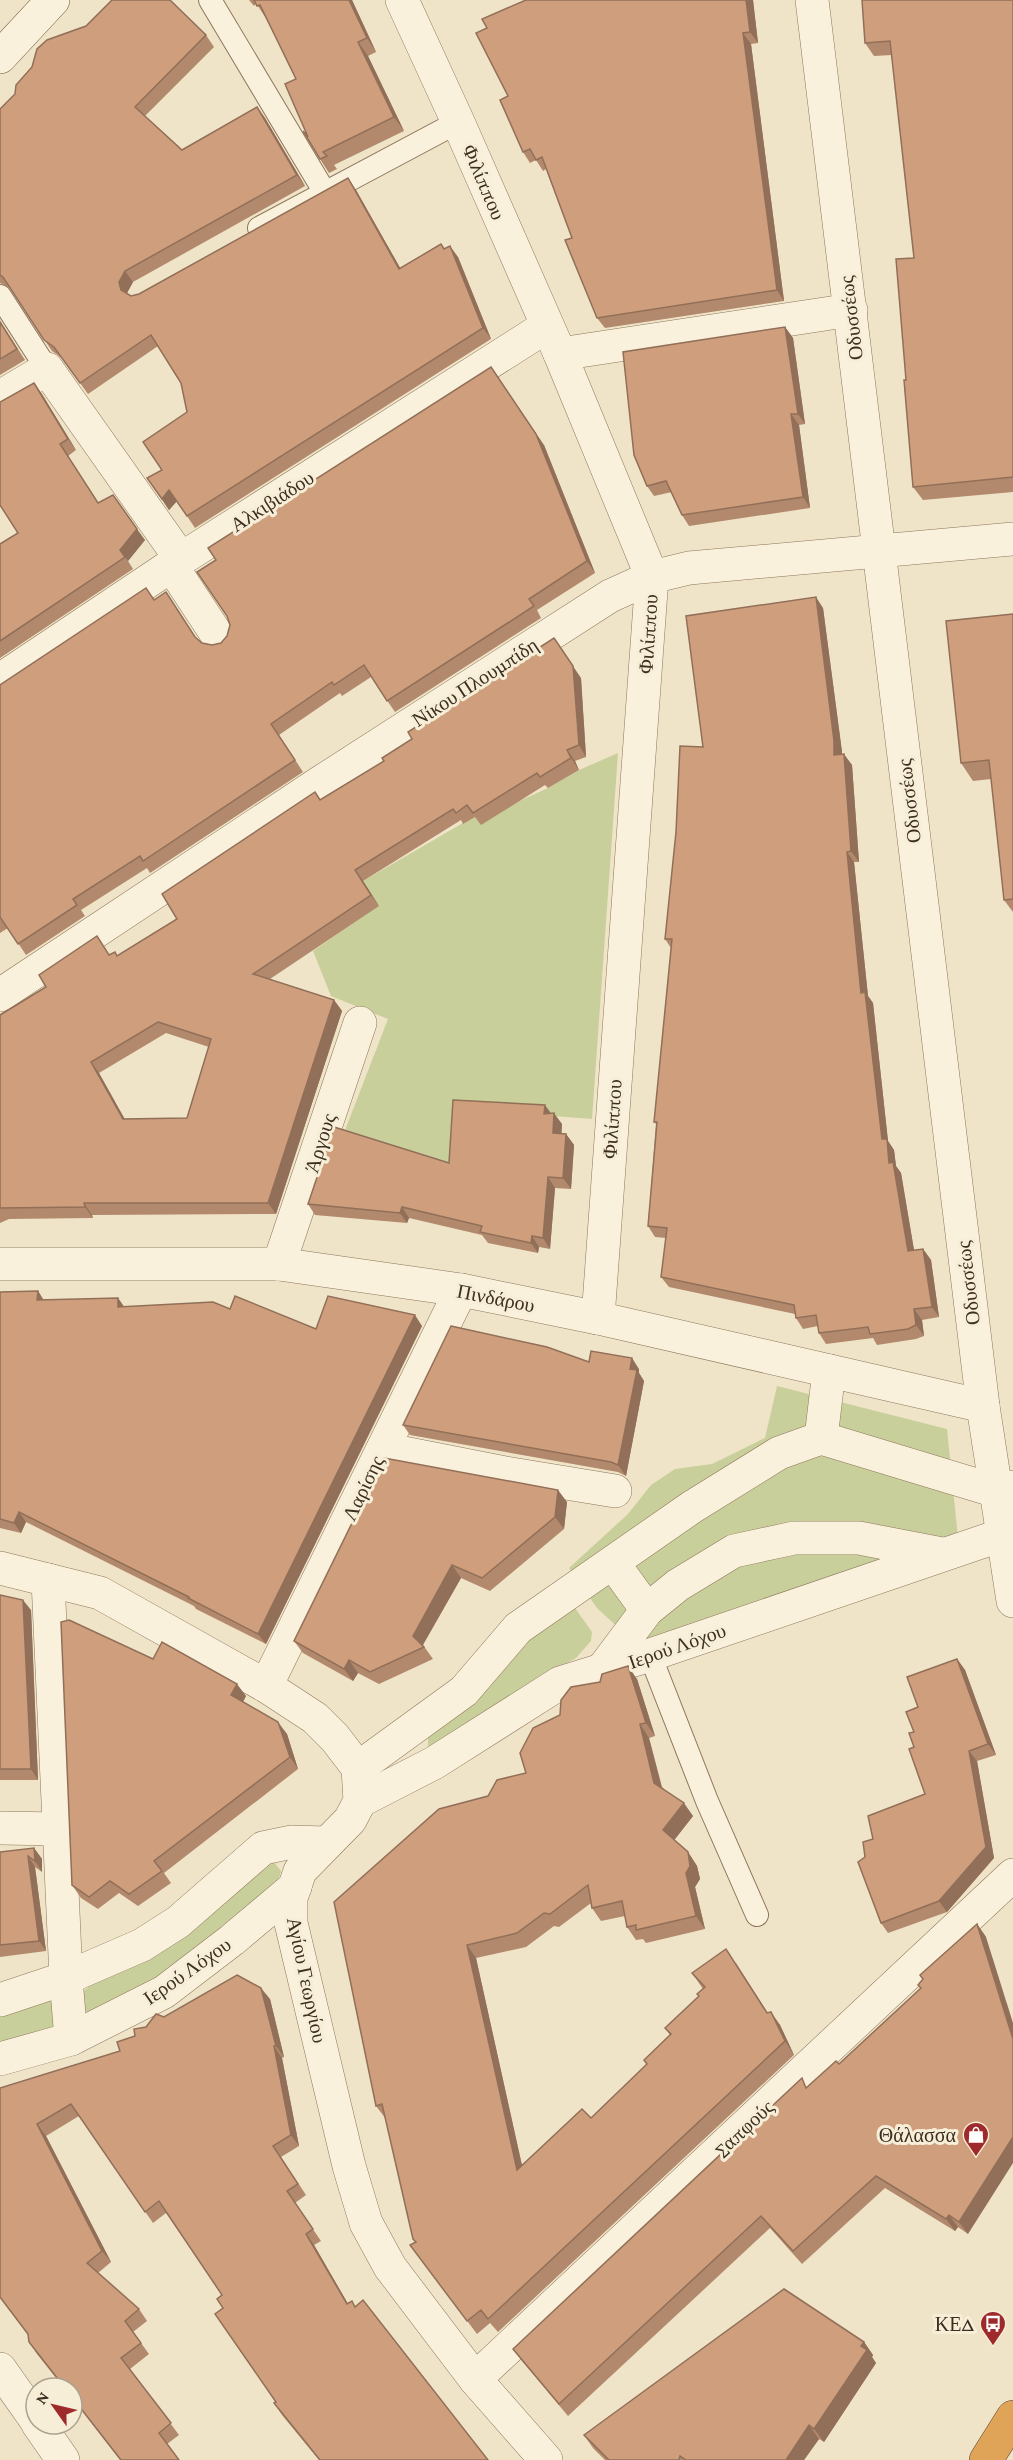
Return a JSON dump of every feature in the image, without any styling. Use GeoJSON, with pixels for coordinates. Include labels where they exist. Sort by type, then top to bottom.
{"type":"FeatureCollection","features":[{"type":"Feature","properties":{"kind":"highway"},"geometry":{"type":"LineString","coordinates":[[986,2460],[1013,2417]]}},
{"type":"Feature","properties":{"kind":"street"},"geometry":{"type":"LineString","coordinates":[[0,57],[53,0]]}},
{"type":"Feature","properties":{"kind":"street","name":"Φιλίππου"},"geometry":{"type":"LineString","coordinates":[[402,0],[553,340],[652,577],[598,1318]]}},
{"type":"Feature","properties":{"kind":"street","name":"Οδυσσέως"},"geometry":{"type":"LineString","coordinates":[[812,0],[982,1406],[1004,1489],[1013,1601]]}},
{"type":"Feature","properties":{"kind":"street"},"geometry":{"type":"LineString","coordinates":[[553,340],[850,310]]}},
{"type":"Feature","properties":{"kind":"street","name":"Αλκιβιάδου"},"geometry":{"type":"LineString","coordinates":[[0,680],[176,562],[553,340]]}},
{"type":"Feature","properties":{"kind":"street"},"geometry":{"type":"LineString","coordinates":[[0,397],[47,369],[176,562],[219,638]]}},
{"type":"Feature","properties":{"kind":"street","name":"Νίκου Πλουμπίδη"},"geometry":{"type":"LineString","coordinates":[[0,995],[321,782],[610,596],[652,577],[688,568],[1013,539]]}},
{"type":"Feature","properties":{"kind":"street","name":"Άργους"},"geometry":{"type":"LineString","coordinates":[[279,1264],[360,1023]]}},
{"type":"Feature","properties":{"kind":"street","name":"Πινδάρου"},"geometry":{"type":"LineString","coordinates":[[0,1264],[279,1264],[461,1290],[598,1318],[982,1406]]}},
{"type":"Feature","properties":{"kind":"street","name":"Λαρίσης"},"geometry":{"type":"LineString","coordinates":[[266,1686],[461,1290]]}},
{"type":"Feature","properties":{"kind":"street"},"geometry":{"type":"LineString","coordinates":[[821,1438],[829,1371]]}},
{"type":"Feature","properties":{"kind":"street"},"geometry":{"type":"LineString","coordinates":[[358,1768],[464,1691],[518,1628],[692,1508],[779,1453],[821,1438],[1004,1489]]}},
{"type":"Feature","properties":{"kind":"street"},"geometry":{"type":"LineString","coordinates":[[383,1449],[505,1473],[615,1491]]}},
{"type":"Feature","properties":{"kind":"street","name":"Ιερού Λόχου"},"geometry":{"type":"LineString","coordinates":[[360,1801],[434,1763],[561,1683],[650,1655],[944,1554],[1007,1535]]}},
{"type":"Feature","properties":{"kind":"street"},"geometry":{"type":"LineString","coordinates":[[602,1670],[647,1610],[678,1585],[734,1551],[794,1538],[859,1538],[944,1554]]}},
{"type":"Feature","properties":{"kind":"street"},"geometry":{"type":"LineString","coordinates":[[613,1563],[647,1610]]}},
{"type":"Feature","properties":{"kind":"street"},"geometry":{"type":"LineString","coordinates":[[0,1568],[100,1593],[266,1686],[315,1718],[335,1738],[358,1768],[360,1801]]}},
{"type":"Feature","properties":{"kind":"street"},"geometry":{"type":"LineString","coordinates":[[48,1580],[66,1978],[71,2039]]}},
{"type":"Feature","properties":{"kind":"street","name":"Αγίου Γεωργίου"},"geometry":{"type":"LineString","coordinates":[[360,1801],[350,1820],[300,1872],[291,1898],[291,1923],[349,2166],[366,2223],[390,2267],[475,2379],[546,2460]]}},
{"type":"Feature","properties":{"kind":"street"},"geometry":{"type":"LineString","coordinates":[[0,1828],[59,1829]]}},
{"type":"Feature","properties":{"kind":"street"},"geometry":{"type":"LineString","coordinates":[[0,2000],[66,1978],[142,1945],[178,1922],[263,1848],[292,1842],[326,1843]]}},
{"type":"Feature","properties":{"kind":"street","name":"Σαπφούς"},"geometry":{"type":"LineString","coordinates":[[475,2379],[1013,1875]]}},
{"type":"Feature","properties":{"kind":"street","name":"Ιερού Λόχου"},"geometry":{"type":"LineString","coordinates":[[0,2060],[71,2039],[164,1992],[232,1940],[295,1887]]}},
{"type":"Feature","properties":{"kind":"street"},"geometry":{"type":"LineString","coordinates":[[0,2369],[24,2403]]}},
{"type":"Feature","properties":{"kind":"street"},"geometry":{"type":"LineString","coordinates":[[47,2436],[63,2460]]}},
{"type":"Feature","properties":{"kind":"lane"},"geometry":{"type":"LineString","coordinates":[[210,0],[324,191]]}},
{"type":"Feature","properties":{"kind":"lane"},"geometry":{"type":"LineString","coordinates":[[242,237],[324,191],[458,122]]}},
{"type":"Feature","properties":{"kind":"lane"},"geometry":{"type":"LineString","coordinates":[[0,296],[47,369]]}},
{"type":"Feature","properties":{"kind":"lane"},"geometry":{"type":"LineString","coordinates":[[650,1655],[707,1801],[757,1915]]}},
{"type":"Feature","properties":{"kind":"green space"},"geometry":{"type":"Polygon","coordinates":[[[618,753],[592,1119],[553,1116],[455,1173],[342,1138],[388,1019],[331,996],[313,951],[378,906],[363,881],[475,816],[517,802],[618,753]]]}},
{"type":"Feature","properties":{"kind":"green space"},"geometry":{"type":"Polygon","coordinates":[[[777,1386],[947,1429],[958,1538],[639,1647],[597,1608],[569,1568],[628,1514],[651,1485],[675,1469],[712,1464],[765,1438],[777,1386]]]}},
{"type":"Feature","properties":{"kind":"green space"},"geometry":{"type":"Polygon","coordinates":[[[575,1608],[592,1632],[591,1641],[576,1658],[523,1688],[434,1751],[428,1746],[428,1735],[524,1637],[575,1608]]]}},
{"type":"Feature","properties":{"kind":"green space"},"geometry":{"type":"Polygon","coordinates":[[[265,1858],[274,1862],[281,1871],[278,1882],[198,1960],[89,2013],[79,2006],[81,1993],[93,1983],[265,1858]]]}},
{"type":"Feature","properties":{"kind":"green space"},"geometry":{"type":"Polygon","coordinates":[[[53,1997],[57,2025],[47,2033],[0,2047],[0,2008],[53,1997]]]}},
{"type":"Feature","properties":{"kind":"building"},"geometry":{"type":"Polygon","coordinates":[[[112,0],[170,0],[206,35],[135,107],[182,150],[257,107],[297,175],[125,271],[119,282],[121,290],[131,296],[139,294],[348,178],[399,269],[441,244],[444,249],[450,246],[483,328],[187,516],[169,490],[162,499],[147,478],[162,470],[143,442],[187,412],[181,383],[151,335],[80,383],[54,347],[44,340],[0,275],[0,109],[15,94],[16,85],[32,67],[37,49],[47,40],[86,26],[112,0]]]}},
{"type":"Feature","properties":{"kind":"building"},"geometry":{"type":"Polygon","coordinates":[[[254,0],[349,0],[367,38],[358,42],[394,117],[323,152],[327,156],[320,159],[303,131],[308,137],[285,84],[296,79],[260,5],[257,6],[254,0]]]}},
{"type":"Feature","properties":{"kind":"building"},"geometry":{"type":"Polygon","coordinates":[[[526,0],[746,0],[750,32],[743,33],[777,290],[597,318],[565,240],[572,238],[542,157],[536,160],[530,149],[523,152],[500,100],[508,96],[476,33],[487,28],[482,19],[526,0]]]}},
{"type":"Feature","properties":{"kind":"building"},"geometry":{"type":"Polygon","coordinates":[[[862,0],[1013,0],[1013,477],[913,487],[896,259],[914,258],[890,41],[865,43],[862,0]]]}},
{"type":"Feature","properties":{"kind":"building"},"geometry":{"type":"Polygon","coordinates":[[[0,322],[17,349],[0,359],[0,322]]]}},
{"type":"Feature","properties":{"kind":"building"},"geometry":{"type":"Polygon","coordinates":[[[785,327],[798,414],[791,414],[803,497],[682,515],[666,481],[647,486],[634,455],[623,352],[785,327]]]}},
{"type":"Feature","properties":{"kind":"building"},"geometry":{"type":"Polygon","coordinates":[[[491,367],[536,434],[587,561],[529,599],[534,606],[387,701],[364,665],[334,685],[332,682],[271,724],[295,760],[143,861],[140,856],[73,899],[77,905],[18,944],[0,917],[0,685],[146,588],[154,600],[166,592],[195,637],[202,643],[212,645],[221,643],[227,636],[230,625],[227,616],[197,572],[216,560],[208,548],[491,367]]]}},
{"type":"Feature","properties":{"kind":"building"},"geometry":{"type":"Polygon","coordinates":[[[34,383],[68,439],[60,444],[98,503],[113,495],[137,529],[120,550],[125,557],[0,641],[0,544],[18,533],[0,505],[0,402],[34,383]]]}},
{"type":"Feature","properties":{"kind":"building"},"geometry":{"type":"Polygon","coordinates":[[[816,597],[834,755],[844,754],[851,851],[847,852],[861,993],[865,992],[882,1139],[887,1139],[889,1163],[893,1162],[908,1251],[923,1249],[932,1307],[914,1309],[916,1325],[908,1329],[870,1334],[868,1327],[819,1333],[816,1315],[796,1318],[794,1305],[661,1277],[667,1228],[648,1226],[657,1122],[654,1122],[672,939],[665,939],[676,832],[680,746],[703,747],[686,616],[816,597]]]}},
{"type":"Feature","properties":{"kind":"building"},"geometry":{"type":"Polygon","coordinates":[[[1013,614],[1013,899],[1004,900],[989,760],[961,763],[946,621],[1013,614]]]}},
{"type":"Feature","properties":{"kind":"building"},"geometry":{"type":"Polygon","coordinates":[[[554,638],[573,666],[579,745],[567,750],[571,758],[540,777],[537,773],[473,813],[467,805],[456,813],[453,809],[355,870],[371,895],[253,974],[334,1000],[268,1203],[84,1203],[85,1207],[0,1208],[0,1015],[46,987],[39,975],[97,936],[109,955],[115,952],[117,956],[177,919],[162,894],[315,792],[320,800],[384,761],[382,758],[412,739],[408,732],[554,638]],[[158,1022],[91,1062],[123,1119],[187,1118],[211,1039],[158,1022]]]}},
{"type":"Feature","properties":{"kind":"building"},"geometry":{"type":"Polygon","coordinates":[[[453,1100],[545,1105],[544,1114],[554,1113],[553,1133],[566,1134],[563,1178],[548,1177],[543,1238],[532,1236],[531,1243],[480,1232],[482,1226],[402,1207],[400,1213],[308,1204],[334,1127],[449,1163],[453,1100]]]}},
{"type":"Feature","properties":{"kind":"building"},"geometry":{"type":"Polygon","coordinates":[[[38,1291],[37,1300],[118,1298],[118,1307],[213,1302],[230,1309],[235,1296],[316,1329],[328,1296],[415,1315],[258,1634],[19,1512],[14,1523],[0,1519],[0,1292],[38,1291]]]}},
{"type":"Feature","properties":{"kind":"building"},"geometry":{"type":"Polygon","coordinates":[[[451,1326],[547,1347],[589,1362],[591,1351],[632,1358],[630,1369],[637,1370],[618,1465],[403,1425],[451,1326]]]}},
{"type":"Feature","properties":{"kind":"building"},"geometry":{"type":"Polygon","coordinates":[[[384,1458],[558,1490],[555,1517],[482,1578],[452,1565],[413,1636],[424,1647],[370,1672],[349,1660],[344,1669],[294,1641],[384,1458]]]}},
{"type":"Feature","properties":{"kind":"building"},"geometry":{"type":"Polygon","coordinates":[[[0,1595],[23,1600],[31,1769],[0,1769],[0,1595]]]}},
{"type":"Feature","properties":{"kind":"building"},"geometry":{"type":"Polygon","coordinates":[[[69,1620],[153,1659],[162,1642],[237,1684],[231,1695],[278,1722],[290,1757],[154,1861],[162,1871],[129,1894],[110,1881],[89,1897],[72,1885],[61,1622],[69,1620]]]}},
{"type":"Feature","properties":{"kind":"building"},"geometry":{"type":"Polygon","coordinates":[[[957,1659],[988,1744],[969,1751],[986,1847],[939,1901],[881,1923],[858,1862],[865,1857],[863,1842],[873,1839],[868,1816],[925,1794],[909,1749],[914,1747],[909,1733],[914,1732],[906,1712],[918,1707],[907,1677],[957,1659]]]}},
{"type":"Feature","properties":{"kind":"building"},"geometry":{"type":"Polygon","coordinates":[[[628,1666],[646,1723],[640,1724],[654,1783],[684,1803],[663,1830],[688,1852],[690,1866],[686,1873],[696,1916],[636,1930],[636,1925],[627,1927],[622,1901],[592,1908],[588,1885],[550,1914],[544,1913],[517,1933],[467,1945],[517,2170],[582,2109],[591,2118],[647,2064],[644,2060],[671,2034],[665,2028],[699,1996],[697,1994],[705,1987],[692,1973],[726,1949],[767,2013],[771,2012],[785,2041],[488,2319],[481,2310],[467,2321],[410,2245],[416,2242],[413,2239],[382,2104],[376,2106],[334,1902],[439,1809],[488,1796],[497,1780],[526,1773],[520,1753],[533,1728],[560,1715],[561,1700],[571,1687],[600,1682],[602,1674],[628,1666]]]}},
{"type":"Feature","properties":{"kind":"building"},"geometry":{"type":"Polygon","coordinates":[[[34,1848],[35,1861],[28,1856],[39,1941],[0,1945],[0,1852],[34,1848]]]}},
{"type":"Feature","properties":{"kind":"building"},"geometry":{"type":"Polygon","coordinates":[[[977,1924],[1013,2039],[1013,2137],[959,2222],[949,2215],[946,2219],[876,2176],[793,2251],[761,2216],[559,2404],[513,2349],[802,2078],[806,2088],[836,2061],[839,2064],[921,1988],[918,1985],[923,1979],[920,1975],[977,1924]]]}},
{"type":"Feature","properties":{"kind":"building"},"geometry":{"type":"Polygon","coordinates":[[[237,1975],[261,1988],[276,2046],[274,2046],[291,2135],[273,2146],[298,2184],[287,2191],[313,2229],[306,2234],[347,2304],[352,2301],[355,2307],[363,2300],[488,2460],[320,2460],[274,2403],[276,2402],[215,2314],[223,2308],[217,2299],[222,2295],[159,2201],[145,2212],[71,2104],[37,2124],[102,2251],[87,2263],[139,2309],[125,2321],[141,2343],[121,2358],[171,2423],[159,2433],[179,2460],[121,2460],[84,2412],[84,2376],[56,2376],[29,2342],[28,2334],[0,2297],[0,2088],[120,2051],[117,2042],[135,2036],[134,2029],[146,2027],[156,2014],[164,2017],[237,1975]]]}},
{"type":"Feature","properties":{"kind":"building"},"geometry":{"type":"Polygon","coordinates":[[[784,2289],[864,2342],[861,2346],[867,2350],[814,2429],[809,2425],[786,2460],[686,2460],[680,2456],[679,2460],[609,2460],[584,2435],[784,2289]]]}},
{"type":"Feature","properties":{"kind":"place","name":"Θάλασσα"},"geometry":{"type":"Point","coordinates":[976,2158]}},
{"type":"Feature","properties":{"kind":"place","name":"ΚΕΔ"},"geometry":{"type":"Point","coordinates":[993,2347]}}]}
